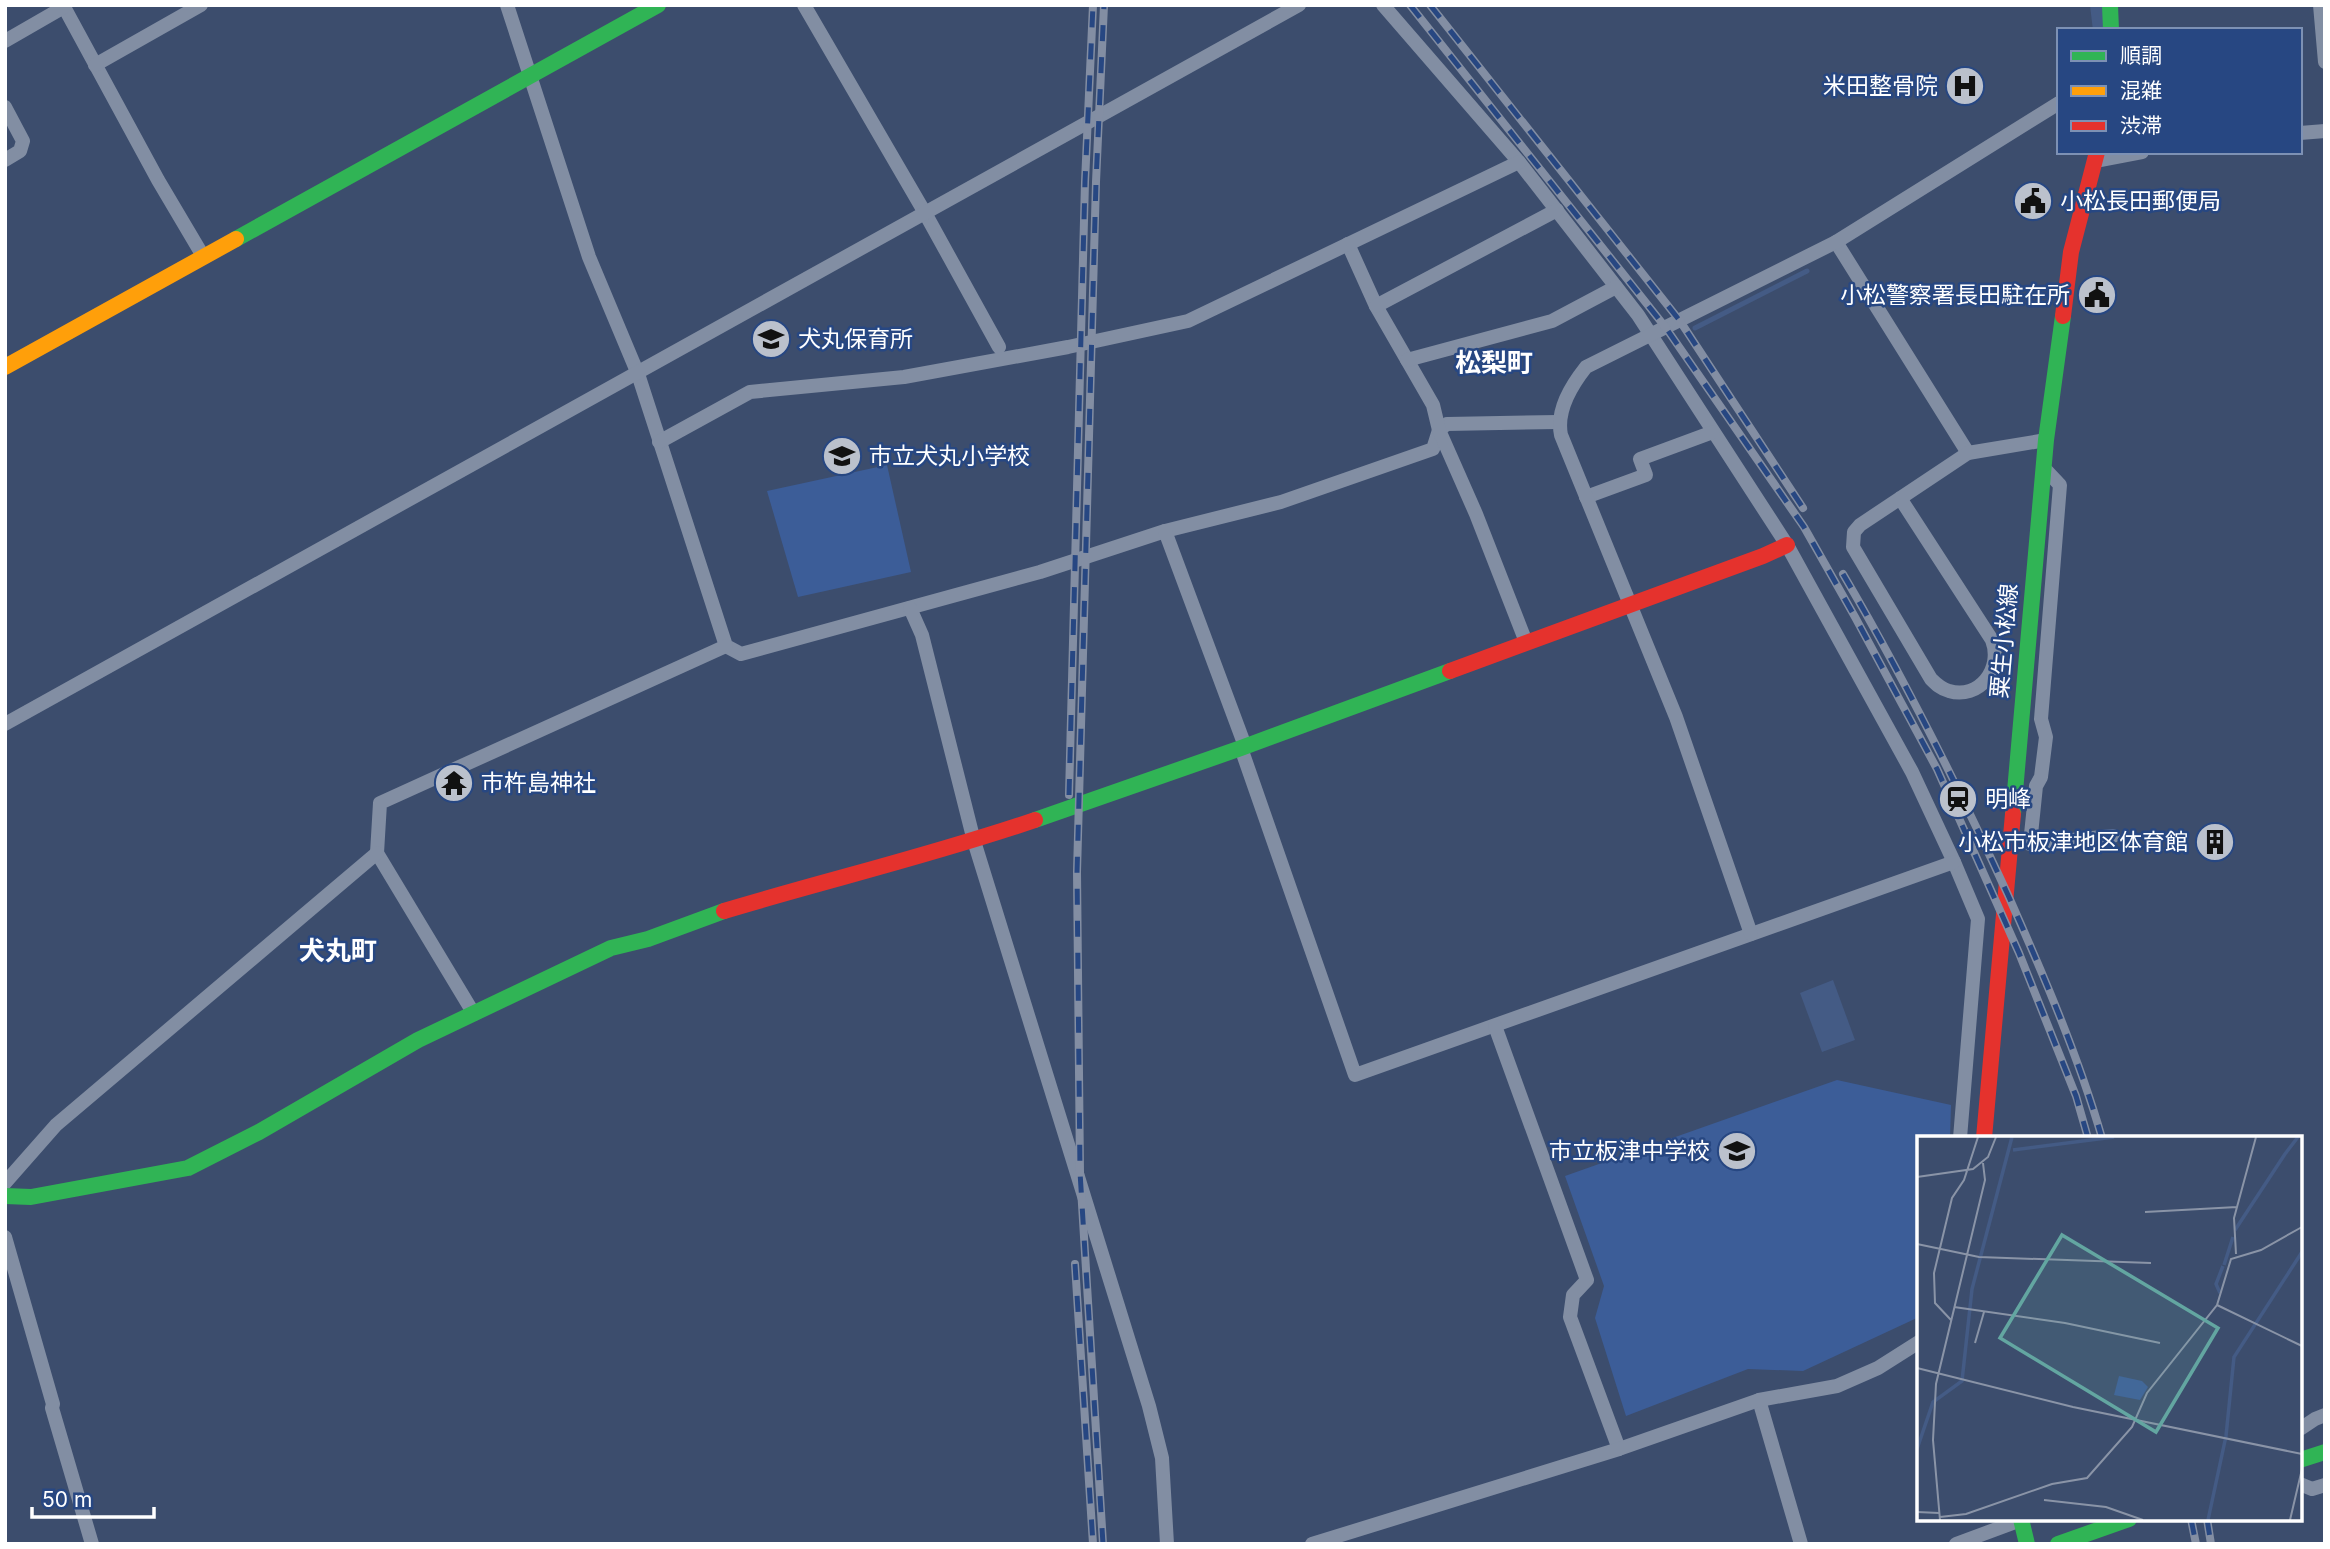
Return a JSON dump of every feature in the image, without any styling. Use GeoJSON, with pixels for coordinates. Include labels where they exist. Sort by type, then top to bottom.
{"type":"FeatureCollection","features":[{"type":"Feature","properties":{"kind":"street"},"geometry":{"type":"LineString","coordinates":[[95,65],[201,5]]}},
{"type":"Feature","properties":{"kind":"street"},"geometry":{"type":"LineString","coordinates":[[508,5],[589,257],[638,374],[726,646],[741,654],[1040,572],[1165,531],[1281,502],[1433,449],[1439,429],[1447,424],[1558,422]]}},
{"type":"Feature","properties":{"kind":"street"},"geometry":{"type":"LineString","coordinates":[[5,367],[658,5]]}},
{"type":"Feature","properties":{"kind":"street"},"geometry":{"type":"LineString","coordinates":[[804,5],[999,347]]}},
{"type":"Feature","properties":{"kind":"street"},"geometry":{"type":"LineString","coordinates":[[5,724],[1299,5]]}},
{"type":"Feature","properties":{"kind":"street"},"geometry":{"type":"LineString","coordinates":[[1383,5],[1520,162],[1638,315],[1787,545],[1912,772],[1978,919],[1960,1136]]}},
{"type":"Feature","properties":{"kind":"street"},"geometry":{"type":"LineString","coordinates":[[2110,5],[2111,28]]}},
{"type":"Feature","properties":{"kind":"street"},"geometry":{"type":"LineString","coordinates":[[2320,5],[2325,62]]}},
{"type":"Feature","properties":{"kind":"street"},"geometry":{"type":"LineString","coordinates":[[5,41],[63,6],[158,180],[203,256]]}},
{"type":"Feature","properties":{"kind":"street"},"geometry":{"type":"LineString","coordinates":[[1751,934],[1676,717],[1560,435],[1558,422],[1571,387],[1586,367],[1836,242],[2057,104]]}},
{"type":"Feature","properties":{"kind":"street"},"geometry":{"type":"LineString","coordinates":[[5,107],[23,141],[20,151],[5,160]]}},
{"type":"Feature","properties":{"kind":"street"},"geometry":{"type":"LineString","coordinates":[[2302,133],[2325,131]]}},
{"type":"Feature","properties":{"kind":"street"},"geometry":{"type":"LineString","coordinates":[[2096,157],[2124,154]]}},
{"type":"Feature","properties":{"kind":"street","name":"粟生小松線"},"geometry":{"type":"LineString","coordinates":[[1984,1136],[2046,440],[2071,252],[2096,157]]}},
{"type":"Feature","properties":{"kind":"street"},"geometry":{"type":"LineString","coordinates":[[659,442],[750,392],[904,377],[1068,347],[1188,321],[1520,162]]}},
{"type":"Feature","properties":{"kind":"street"},"geometry":{"type":"LineString","coordinates":[[1376,306],[1557,210]]}},
{"type":"Feature","properties":{"kind":"street"},"geometry":{"type":"LineString","coordinates":[[1836,242],[1968,453]]}},
{"type":"Feature","properties":{"kind":"street"},"geometry":{"type":"LineString","coordinates":[[1348,244],[1376,306],[1433,405],[1439,429],[1476,514],[1526,642]]}},
{"type":"Feature","properties":{"kind":"street"},"geometry":{"type":"LineString","coordinates":[[1407,360],[1552,321],[1616,287]]}},
{"type":"Feature","properties":{"kind":"street"},"geometry":{"type":"LineString","coordinates":[[1586,497],[1646,475],[1640,459],[1713,432]]}},
{"type":"Feature","properties":{"kind":"street"},"geometry":{"type":"LineString","coordinates":[[1900,498],[1992,640],[1997,652],[1996,663],[1990,676],[1966,692],[1951,692],[1931,679],[1853,547],[1854,532],[1860,525],[1900,498],[1968,453],[2046,440]]}},
{"type":"Feature","properties":{"kind":"street"},"geometry":{"type":"LineString","coordinates":[[2043,467],[2060,485],[2040,719],[2046,737],[2041,776],[2036,786],[2030,844],[2113,836]]}},
{"type":"Feature","properties":{"kind":"street"},"geometry":{"type":"LineString","coordinates":[[1165,531],[1243,747],[1355,1075],[1954,862]]}},
{"type":"Feature","properties":{"kind":"street"},"geometry":{"type":"LineString","coordinates":[[5,1196],[31,1197],[188,1168],[260,1132],[418,1040],[611,948],[648,939],[709,916],[797,889],[974,841],[1243,747],[1787,545]]}},
{"type":"Feature","properties":{"kind":"street"},"geometry":{"type":"LineString","coordinates":[[911,608],[922,635],[974,841],[1149,1406],[1162,1458],[1167,1544]]}},
{"type":"Feature","properties":{"kind":"street"},"geometry":{"type":"LineString","coordinates":[[474,1014],[377,853],[380,803],[726,646]]}},
{"type":"Feature","properties":{"kind":"street"},"geometry":{"type":"LineString","coordinates":[[5,1183],[56,1125],[377,853]]}},
{"type":"Feature","properties":{"kind":"street"},"geometry":{"type":"LineString","coordinates":[[1495,1026],[1587,1280],[1573,1295],[1570,1317],[1619,1449]]}},
{"type":"Feature","properties":{"kind":"street"},"geometry":{"type":"LineString","coordinates":[[5,1237],[92,1544]]}},
{"type":"Feature","properties":{"kind":"street"},"geometry":{"type":"LineString","coordinates":[[1312,1544],[1619,1449],[1759,1400],[1837,1386],[1878,1368],[1917,1343]]}},
{"type":"Feature","properties":{"kind":"street"},"geometry":{"type":"LineString","coordinates":[[1759,1400],[1801,1544]]}},
{"type":"Feature","properties":{"kind":"street"},"geometry":{"type":"LineString","coordinates":[[2302,1428],[2325,1415]]}},
{"type":"Feature","properties":{"kind":"street"},"geometry":{"type":"LineString","coordinates":[[2302,1459],[2325,1452]]}},
{"type":"Feature","properties":{"kind":"street"},"geometry":{"type":"LineString","coordinates":[[2302,1485],[2312,1489],[2325,1485]]}},
{"type":"Feature","properties":{"kind":"street"},"geometry":{"type":"LineString","coordinates":[[1956,1544],[2018,1521]]}},
{"type":"Feature","properties":{"kind":"street"},"geometry":{"type":"LineString","coordinates":[[2021,1521],[2027,1544]]}},
{"type":"Feature","properties":{"kind":"street"},"geometry":{"type":"LineString","coordinates":[[2058,1544],[2123,1521]]}},
{"type":"Feature","properties":{"kind":"shaded area"},"geometry":{"type":"Polygon","coordinates":[[[887,465],[911,572],[798,597],[767,491],[887,465]]]}},
{"type":"Feature","properties":{"kind":"shaded area"},"geometry":{"type":"Polygon","coordinates":[[[1833,980],[1855,1040],[1822,1052],[1800,993],[1833,980]]]}},
{"type":"Feature","properties":{"kind":"shaded area"},"geometry":{"type":"Polygon","coordinates":[[[1837,1080],[1951,1105],[1950,1136],[1917,1136],[1917,1318],[1803,1371],[1748,1369],[1626,1416],[1595,1318],[1604,1286],[1565,1176],[1837,1080]]]}},
{"type":"Feature","properties":{"kind":"waterway"},"geometry":{"type":"LineString","coordinates":[[2099,5],[2102,28]]}},
{"type":"Feature","properties":{"kind":"waterway"},"geometry":{"type":"LineString","coordinates":[[1695,328],[1807,271]]}},
{"type":"Feature","properties":{"kind":"railway"},"geometry":{"type":"LineString","coordinates":[[1069,795],[1085,182],[1093,5]]}},
{"type":"Feature","properties":{"kind":"railway"},"geometry":{"type":"LineString","coordinates":[[1103,1544],[1080,1172],[1077,872],[1096,182],[1104,5]]}},
{"type":"Feature","properties":{"kind":"railway"},"geometry":{"type":"LineString","coordinates":[[1410,5],[1666,328],[1804,527],[1937,769],[2019,953],[2076,1096],[2087,1136]]}},
{"type":"Feature","properties":{"kind":"railway"},"geometry":{"type":"LineString","coordinates":[[1430,5],[1680,321],[1803,508]]}},
{"type":"Feature","properties":{"kind":"railway"},"geometry":{"type":"LineString","coordinates":[[1843,574],[1930,733],[2008,895],[2071,1045],[2101,1136]]}},
{"type":"Feature","properties":{"kind":"railway"},"geometry":{"type":"LineString","coordinates":[[1075,1264],[1093,1544]]}},
{"type":"Feature","properties":{"kind":"railway"},"geometry":{"type":"LineString","coordinates":[[2191,1521],[2196,1544]]}},
{"type":"Feature","properties":{"kind":"railway"},"geometry":{"type":"LineString","coordinates":[[2207,1521],[2211,1544]]}},
{"type":"Feature","properties":{"kind":"traffic: fast"},"geometry":{"type":"LineString","coordinates":[[236,239],[658,5]]}},
{"type":"Feature","properties":{"kind":"traffic: fast"},"geometry":{"type":"LineString","coordinates":[[2110,5],[2111,28]]}},
{"type":"Feature","properties":{"kind":"traffic: fast"},"geometry":{"type":"LineString","coordinates":[[2013,814],[2046,440],[2063,316]]}},
{"type":"Feature","properties":{"kind":"traffic: fast"},"geometry":{"type":"LineString","coordinates":[[1035,820],[1450,671]]}},
{"type":"Feature","properties":{"kind":"traffic: fast"},"geometry":{"type":"LineString","coordinates":[[5,1196],[31,1197],[188,1168],[259,1132],[418,1040],[611,948],[648,939],[724,911]]}},
{"type":"Feature","properties":{"kind":"traffic: fast"},"geometry":{"type":"LineString","coordinates":[[2302,1459],[2325,1452]]}},
{"type":"Feature","properties":{"kind":"traffic: fast"},"geometry":{"type":"LineString","coordinates":[[2021,1521],[2027,1544]]}},
{"type":"Feature","properties":{"kind":"traffic: fast"},"geometry":{"type":"LineString","coordinates":[[2058,1544],[2123,1521]]}},
{"type":"Feature","properties":{"kind":"traffic: slow"},"geometry":{"type":"LineString","coordinates":[[5,367],[236,239]]}},
{"type":"Feature","properties":{"kind":"traffic: jam"},"geometry":{"type":"LineString","coordinates":[[2063,316],[2071,252],[2096,154]]}},
{"type":"Feature","properties":{"kind":"traffic: jam"},"geometry":{"type":"LineString","coordinates":[[1450,671],[1787,545]]}},
{"type":"Feature","properties":{"kind":"traffic: jam"},"geometry":{"type":"LineString","coordinates":[[1984,1136],[2013,814]]}},
{"type":"Feature","properties":{"kind":"traffic: jam"},"geometry":{"type":"LineString","coordinates":[[724,911],[958,845],[1035,820]]}},
{"type":"Feature","properties":{"kind":"place","name":"米田整骨院"},"geometry":{"type":"Point","coordinates":[1965,86]}},
{"type":"Feature","properties":{"kind":"place","name":"小松長田郵便局"},"geometry":{"type":"Point","coordinates":[2033,201]}},
{"type":"Feature","properties":{"kind":"place","name":"小松警察署長田駐在所"},"geometry":{"type":"Point","coordinates":[2097,295]}},
{"type":"Feature","properties":{"kind":"place","name":"犬丸保育所"},"geometry":{"type":"Point","coordinates":[771,339]}},
{"type":"Feature","properties":{"kind":"place","name":"市立犬丸小学校"},"geometry":{"type":"Point","coordinates":[842,456]}},
{"type":"Feature","properties":{"kind":"place","name":"市杵島神社"},"geometry":{"type":"Point","coordinates":[454,783]}},
{"type":"Feature","properties":{"kind":"place","name":"明峰"},"geometry":{"type":"Point","coordinates":[1958,799]}},
{"type":"Feature","properties":{"kind":"place","name":"小松市板津地区体育館"},"geometry":{"type":"Point","coordinates":[2215,842]}},
{"type":"Feature","properties":{"kind":"place","name":"市立板津中学校"},"geometry":{"type":"Point","coordinates":[1737,1151]}},
{"type":"Feature","properties":{"kind":"district","name":"松梨町"},"geometry":{"type":"Point","coordinates":[1494,363]}},
{"type":"Feature","properties":{"kind":"district","name":"犬丸町"},"geometry":{"type":"Point","coordinates":[338,951]}}]}
